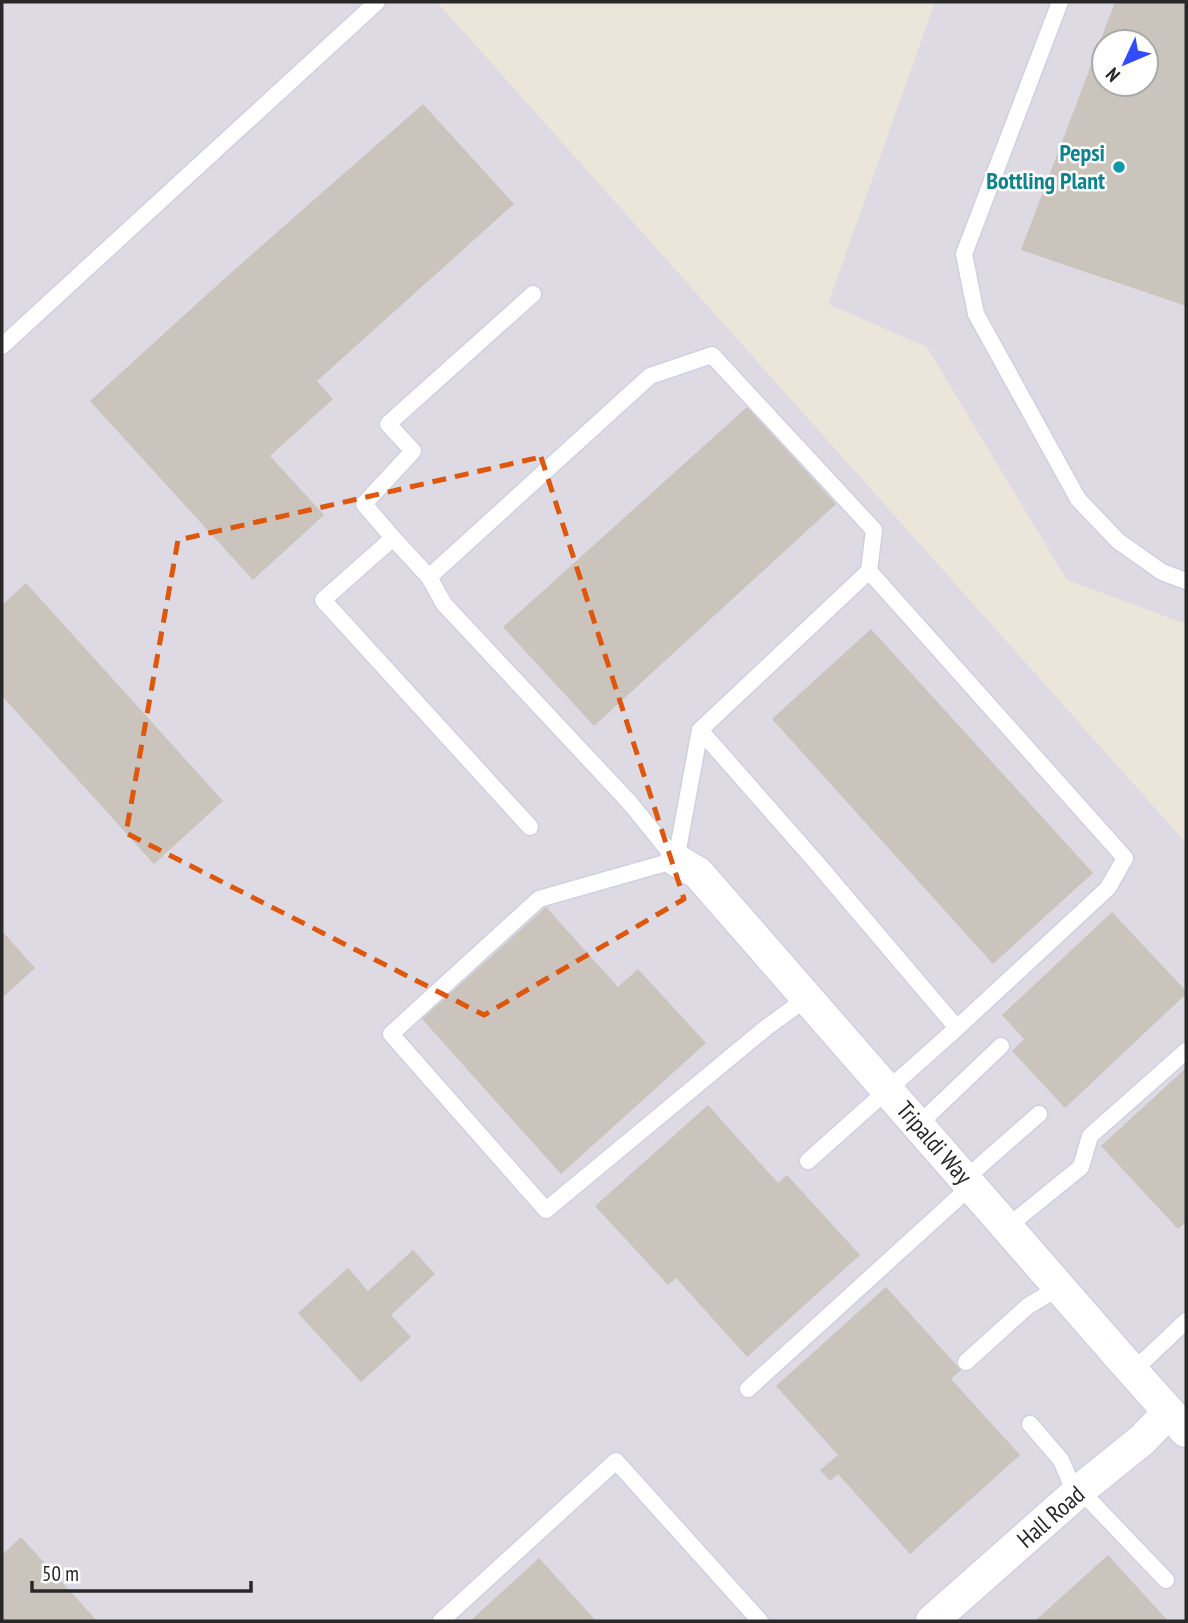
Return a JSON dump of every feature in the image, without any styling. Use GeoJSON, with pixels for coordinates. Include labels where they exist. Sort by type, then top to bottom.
{"type":"FeatureCollection","features":[{"type":"Feature","properties":{"kind":"street","name":"Tripaldi Way"},"geometry":{"type":"LineString","coordinates":[[676,860],[698,873],[1178,1422]]}},
{"type":"Feature","properties":{"kind":"street","name":"Hall Road"},"geometry":{"type":"LineString","coordinates":[[932,1621],[1078,1492],[1142,1440],[1178,1422]]}},
{"type":"Feature","properties":{"kind":"lane"},"geometry":{"type":"LineString","coordinates":[[2,346],[377,2]]}},
{"type":"Feature","properties":{"kind":"lane"},"geometry":{"type":"LineString","coordinates":[[1060,2],[964,254],[976,314],[1079,499],[1118,541],[1162,572],[1186,581]]}},
{"type":"Feature","properties":{"kind":"lane"},"geometry":{"type":"LineString","coordinates":[[533,294],[388,424],[413,451],[364,504],[429,577],[444,604],[630,803],[676,860]]}},
{"type":"Feature","properties":{"kind":"lane"},"geometry":{"type":"LineString","coordinates":[[429,577],[650,376],[712,355],[874,530],[869,571],[700,730],[676,860]]}},
{"type":"Feature","properties":{"kind":"lane"},"geometry":{"type":"LineString","coordinates":[[393,538],[323,600],[530,827]]}},
{"type":"Feature","properties":{"kind":"lane"},"geometry":{"type":"LineString","coordinates":[[808,1161],[1108,888],[1125,858],[869,571]]}},
{"type":"Feature","properties":{"kind":"lane"},"geometry":{"type":"LineString","coordinates":[[700,730],[957,1028]]}},
{"type":"Feature","properties":{"kind":"lane"},"geometry":{"type":"LineString","coordinates":[[676,860],[539,899],[391,1034],[546,1210],[767,1027],[807,998]]}},
{"type":"Feature","properties":{"kind":"lane"},"geometry":{"type":"LineString","coordinates":[[918,1125],[1001,1046]]}},
{"type":"Feature","properties":{"kind":"lane"},"geometry":{"type":"LineString","coordinates":[[1007,1227],[1080,1167],[1090,1136],[1186,1051]]}},
{"type":"Feature","properties":{"kind":"lane"},"geometry":{"type":"LineString","coordinates":[[748,1389],[1039,1114]]}},
{"type":"Feature","properties":{"kind":"lane"},"geometry":{"type":"LineString","coordinates":[[966,1362],[1028,1306],[1059,1287]]}},
{"type":"Feature","properties":{"kind":"lane"},"geometry":{"type":"LineString","coordinates":[[1133,1371],[1186,1321]]}},
{"type":"Feature","properties":{"kind":"lane"},"geometry":{"type":"LineString","coordinates":[[1030,1424],[1061,1460],[1078,1492],[1166,1580]]}},
{"type":"Feature","properties":{"kind":"lane"},"geometry":{"type":"LineString","coordinates":[[440,1621],[616,1461],[760,1621]]}},
{"type":"Feature","properties":{"kind":"highlighted area"},"geometry":{"type":"Polygon","coordinates":[[[541,457],[684,899],[484,1015],[126,833],[178,540],[541,457]]]}},
{"type":"Feature","properties":{"kind":"shaded area"},"geometry":{"type":"Polygon","coordinates":[[[2,2],[437,2],[1186,843],[1186,1621],[2,1621],[2,2]]]}},
{"type":"Feature","properties":{"kind":"shaded area"},"geometry":{"type":"Polygon","coordinates":[[[935,2],[1186,2],[1186,624],[1067,580],[927,347],[828,304],[935,2]]]}},
{"type":"Feature","properties":{"kind":"building","name":"Pepsi Bottling Plant"},"geometry":{"type":"Polygon","coordinates":[[[1115,2],[1186,2],[1186,306],[1021,250],[1090,68],[1090,98],[1160,98],[1160,28],[1105,28],[1115,2]]]}},
{"type":"Feature","properties":{"kind":"building"},"geometry":{"type":"Polygon","coordinates":[[[423,104],[514,204],[317,381],[333,399],[270,456],[324,515],[253,580],[90,401],[423,104]]]}},
{"type":"Feature","properties":{"kind":"building"},"geometry":{"type":"Polygon","coordinates":[[[747,407],[836,504],[594,726],[503,627],[747,407]]]}},
{"type":"Feature","properties":{"kind":"building"},"geometry":{"type":"Polygon","coordinates":[[[26,583],[223,801],[154,864],[2,696],[2,605],[26,583]]]}},
{"type":"Feature","properties":{"kind":"building"},"geometry":{"type":"Polygon","coordinates":[[[871,629],[1093,873],[993,964],[772,719],[871,629]]]}},
{"type":"Feature","properties":{"kind":"building"},"geometry":{"type":"Polygon","coordinates":[[[546,907],[618,987],[638,969],[706,1043],[561,1174],[422,1019],[546,907]]]}},
{"type":"Feature","properties":{"kind":"building"},"geometry":{"type":"Polygon","coordinates":[[[1112,912],[1186,994],[1065,1108],[1012,1051],[1024,1039],[1002,1015],[1112,912]]]}},
{"type":"Feature","properties":{"kind":"building"},"geometry":{"type":"Polygon","coordinates":[[[2,931],[35,968],[2,998],[2,931]]]}},
{"type":"Feature","properties":{"kind":"building"},"geometry":{"type":"Polygon","coordinates":[[[1186,1068],[1186,1222],[1178,1229],[1101,1146],[1186,1068]]]}},
{"type":"Feature","properties":{"kind":"building"},"geometry":{"type":"Polygon","coordinates":[[[708,1105],[778,1183],[787,1175],[860,1255],[747,1357],[676,1278],[668,1285],[595,1206],[708,1105]]]}},
{"type":"Feature","properties":{"kind":"building"},"geometry":{"type":"Polygon","coordinates":[[[413,1250],[435,1274],[391,1315],[411,1337],[361,1382],[298,1313],[348,1268],[368,1291],[413,1250]]]}},
{"type":"Feature","properties":{"kind":"building"},"geometry":{"type":"Polygon","coordinates":[[[886,1287],[961,1370],[951,1379],[1020,1455],[910,1554],[838,1474],[830,1481],[820,1470],[838,1455],[776,1386],[886,1287]]]}},
{"type":"Feature","properties":{"kind":"building"},"geometry":{"type":"Polygon","coordinates":[[[21,1537],[97,1621],[2,1621],[2,1555],[21,1537]]]}},
{"type":"Feature","properties":{"kind":"building"},"geometry":{"type":"Polygon","coordinates":[[[1108,1555],[1168,1621],[1035,1621],[1108,1555]]]}},
{"type":"Feature","properties":{"kind":"building"},"geometry":{"type":"Polygon","coordinates":[[[539,1558],[596,1621],[470,1621],[539,1558]]]}},
{"type":"Feature","properties":{"kind":"place","name":"Pepsi Bottling Plant"},"geometry":{"type":"Point","coordinates":[1119,167]}}]}
